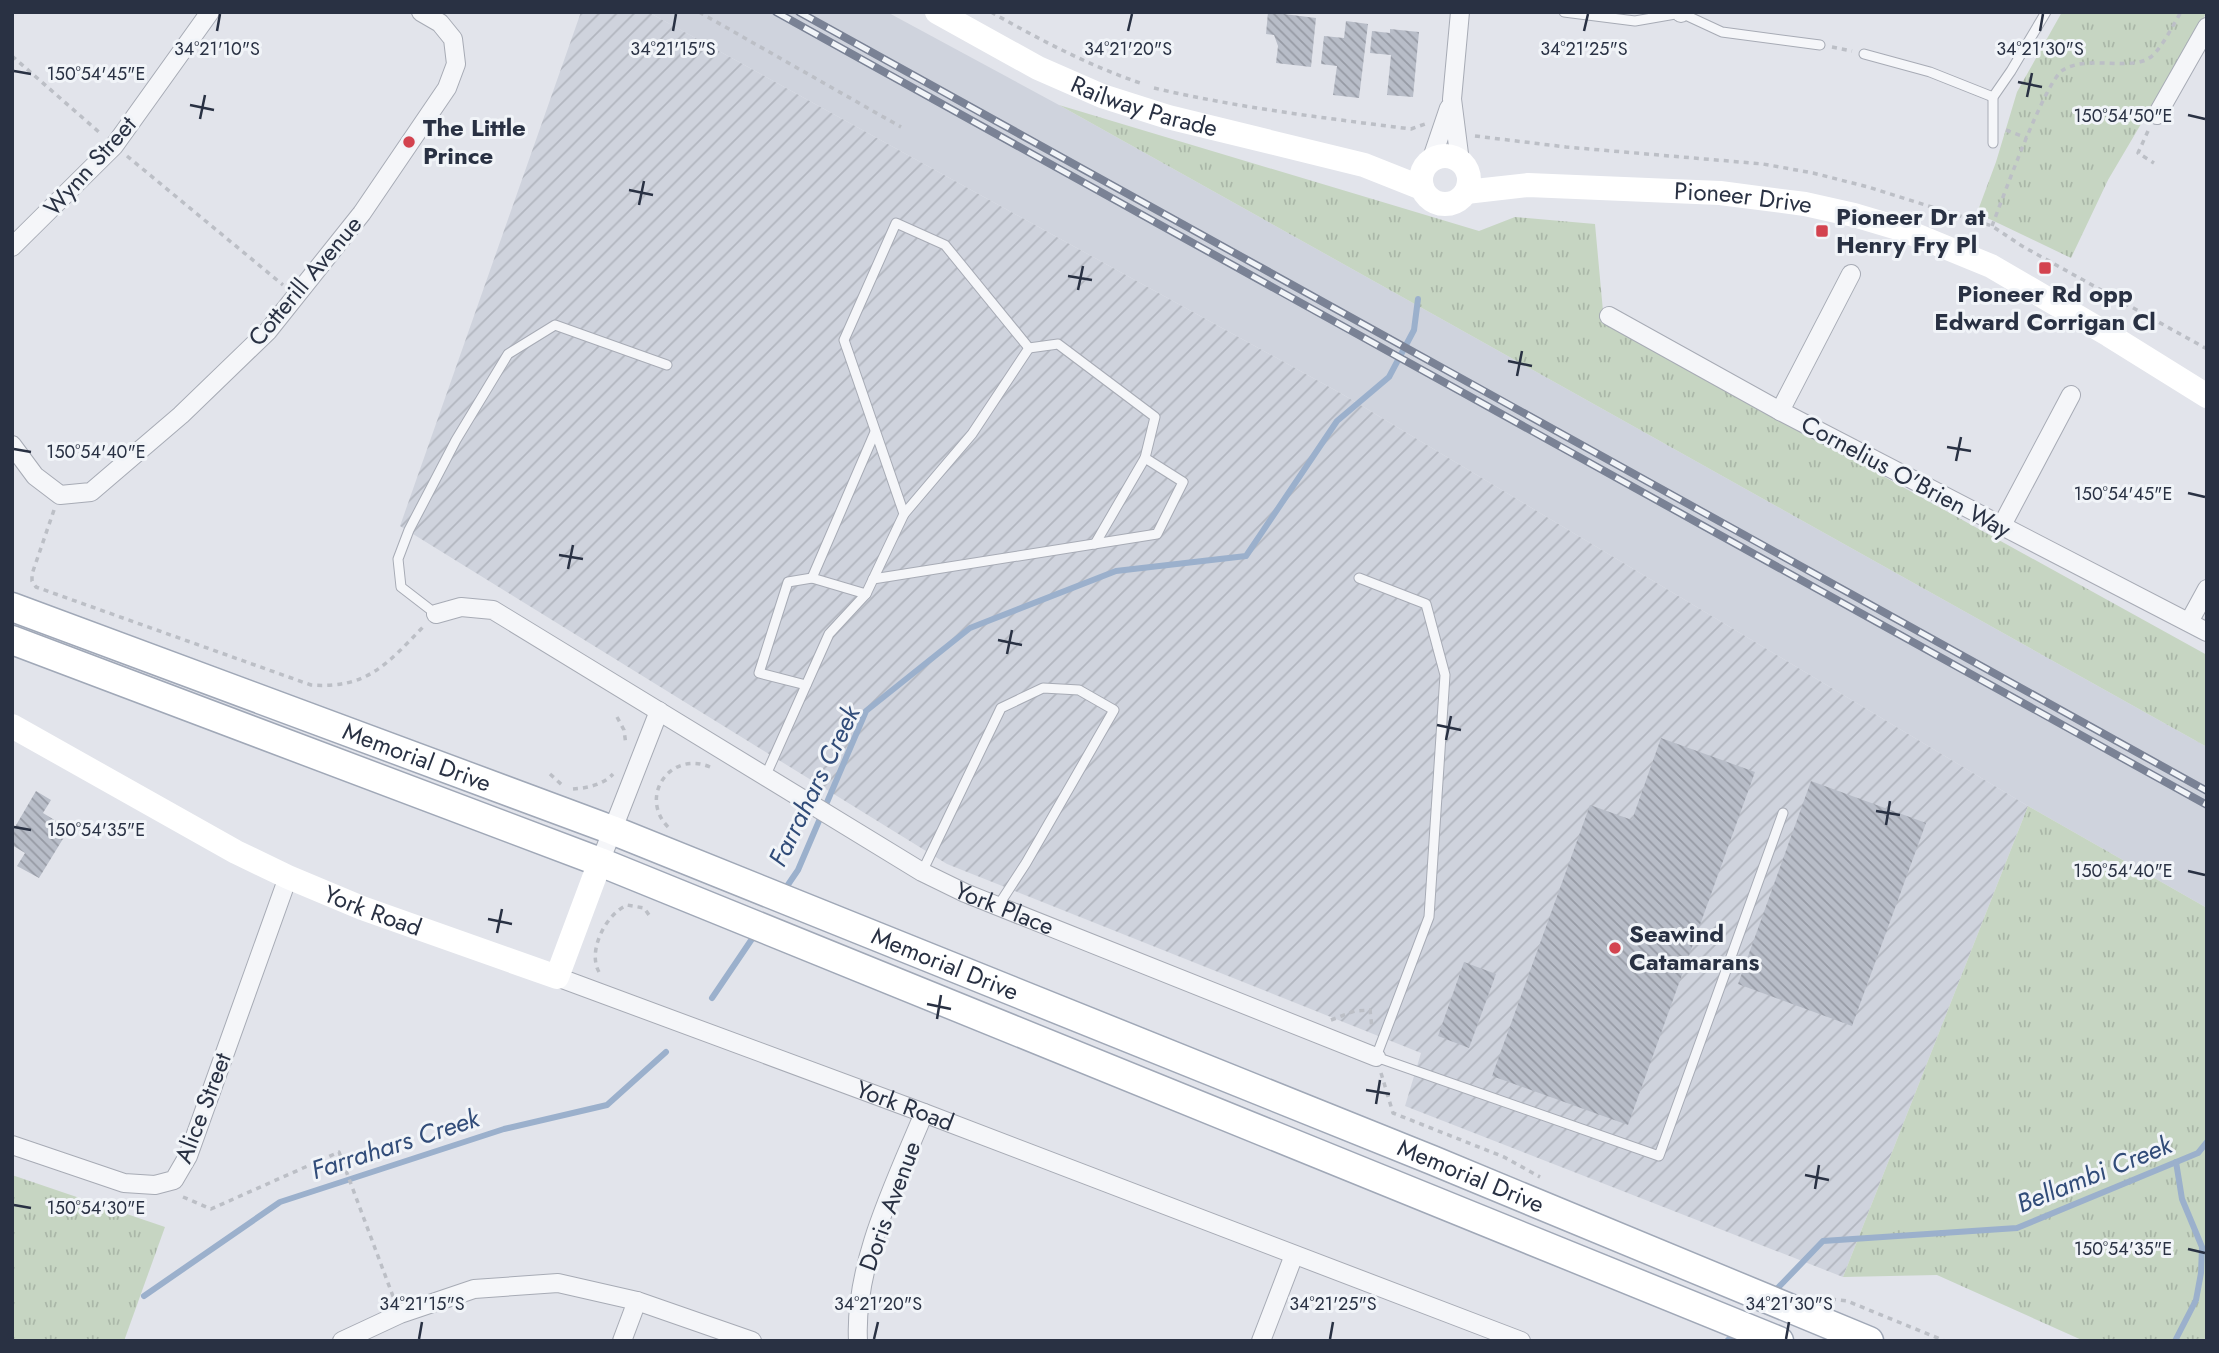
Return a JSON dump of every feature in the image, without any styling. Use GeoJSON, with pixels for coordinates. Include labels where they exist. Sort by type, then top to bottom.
{"type":"FeatureCollection","features":[{"type":"Feature","properties":{"kind":"main road","name":"Railway Parade"},"geometry":{"type":"LineString","coordinates":[[937,12],[1038,68],[1112,100],[1168,117],[1364,165],[1427,171]]}},
{"type":"Feature","properties":{"kind":"main road"},"geometry":{"type":"LineString","coordinates":[[1447,157],[1464,174],[1458,200],[1443,204],[1427,197],[1427,171],[1447,157]]}},
{"type":"Feature","properties":{"kind":"main road","name":"Pioneer Drive"},"geometry":{"type":"LineString","coordinates":[[1464,174],[1528,185],[1758,197],[1830,209],[1901,229],[1991,266],[2029,286],[2207,396]]}},
{"type":"Feature","properties":{"kind":"main road","name":"Memorial Drive"},"geometry":{"type":"LineString","coordinates":[[12,607],[721,873],[1432,1160],[1869,1341]]}},
{"type":"Feature","properties":{"kind":"main road","name":"Memorial Drive"},"geometry":{"type":"LineString","coordinates":[[12,640],[600,862],[1776,1340]]}},
{"type":"Feature","properties":{"kind":"main road","name":"York Road"},"geometry":{"type":"LineString","coordinates":[[12,726],[236,852],[288,877],[362,908],[556,977]]}},
{"type":"Feature","properties":{"kind":"main road"},"geometry":{"type":"LineString","coordinates":[[556,977],[600,862]]}},
{"type":"Feature","properties":{"kind":"street","name":"Wynn Street"},"geometry":{"type":"LineString","coordinates":[[12,247],[114,146],[210,12]]}},
{"type":"Feature","properties":{"kind":"street","name":"Cotterill Avenue"},"geometry":{"type":"LineString","coordinates":[[60,495],[91,492],[181,415],[268,331],[362,213],[447,88],[456,64],[453,39],[440,23],[421,12]]}},
{"type":"Feature","properties":{"kind":"street"},"geometry":{"type":"LineString","coordinates":[[1427,171],[1448,133],[1460,12]]}},
{"type":"Feature","properties":{"kind":"street"},"geometry":{"type":"LineString","coordinates":[[2157,115],[2207,27]]}},
{"type":"Feature","properties":{"kind":"street"},"geometry":{"type":"LineString","coordinates":[[1448,133],[1464,174]]}},
{"type":"Feature","properties":{"kind":"street"},"geometry":{"type":"LineString","coordinates":[[1780,411],[1851,274]]}},
{"type":"Feature","properties":{"kind":"street","name":"Cornelius O'Brien Way"},"geometry":{"type":"LineString","coordinates":[[1609,316],[1780,411],[2207,632]]}},
{"type":"Feature","properties":{"kind":"street"},"geometry":{"type":"LineString","coordinates":[[2001,527],[2071,395]]}},
{"type":"Feature","properties":{"kind":"street"},"geometry":{"type":"LineString","coordinates":[[12,445],[35,476],[60,495]]}},
{"type":"Feature","properties":{"kind":"street"},"geometry":{"type":"LineString","coordinates":[[2189,622],[2207,589]]}},
{"type":"Feature","properties":{"kind":"street","name":"York Place"},"geometry":{"type":"LineString","coordinates":[[436,614],[461,607],[493,610],[922,872],[997,906],[1376,1057]]}},
{"type":"Feature","properties":{"kind":"street"},"geometry":{"type":"LineString","coordinates":[[600,862],[659,711]]}},
{"type":"Feature","properties":{"kind":"street","name":"Alice Street"},"geometry":{"type":"LineString","coordinates":[[12,1145],[124,1183],[155,1185],[174,1180],[188,1156],[288,877]]}},
{"type":"Feature","properties":{"kind":"street","name":"York Road"},"geometry":{"type":"LineString","coordinates":[[556,977],[924,1113],[1521,1341]]}},
{"type":"Feature","properties":{"kind":"street","name":"Doris Avenue"},"geometry":{"type":"LineString","coordinates":[[858,1341],[857,1323],[867,1261],[924,1113]]}},
{"type":"Feature","properties":{"kind":"street"},"geometry":{"type":"LineString","coordinates":[[1261,1341],[1294,1255]]}},
{"type":"Feature","properties":{"kind":"street"},"geometry":{"type":"LineString","coordinates":[[342,1341],[400,1314],[474,1289],[558,1283],[637,1301],[752,1341]]}},
{"type":"Feature","properties":{"kind":"street"},"geometry":{"type":"LineString","coordinates":[[622,1341],[637,1301]]}},
{"type":"Feature","properties":{"kind":"lane"},"geometry":{"type":"LineString","coordinates":[[1564,12],[1635,21],[1681,13],[1722,32],[1820,45]]}},
{"type":"Feature","properties":{"kind":"lane"},"geometry":{"type":"LineString","coordinates":[[1993,143],[1993,97],[2046,12]]}},
{"type":"Feature","properties":{"kind":"lane"},"geometry":{"type":"LineString","coordinates":[[1864,54],[1930,72],[1993,97]]}},
{"type":"Feature","properties":{"kind":"lane"},"geometry":{"type":"LineString","coordinates":[[904,514],[844,340],[896,223],[945,244],[1029,348]]}},
{"type":"Feature","properties":{"kind":"lane"},"geometry":{"type":"LineString","coordinates":[[436,614],[401,587],[398,559],[408,530],[456,440],[508,354],[555,325],[667,365]]}},
{"type":"Feature","properties":{"kind":"lane"},"geometry":{"type":"LineString","coordinates":[[765,777],[829,634],[866,594],[904,514],[972,434],[1029,348],[1058,344],[1155,417],[1145,458],[1095,544]]}},
{"type":"Feature","properties":{"kind":"lane"},"geometry":{"type":"LineString","coordinates":[[812,578],[876,432]]}},
{"type":"Feature","properties":{"kind":"lane"},"geometry":{"type":"LineString","coordinates":[[873,579],[1157,534],[1183,482],[1145,458]]}},
{"type":"Feature","properties":{"kind":"lane"},"geometry":{"type":"LineString","coordinates":[[806,685],[759,673],[788,582],[812,578],[866,594]]}},
{"type":"Feature","properties":{"kind":"lane"},"geometry":{"type":"LineString","coordinates":[[1359,578],[1426,604],[1445,675],[1429,916],[1376,1057],[1659,1156],[1783,813]]}},
{"type":"Feature","properties":{"kind":"lane"},"geometry":{"type":"LineString","coordinates":[[922,872],[1001,708],[1043,688],[1079,690],[1114,710],[1026,863],[997,906]]}},
{"type":"Feature","properties":{"kind":"path"},"geometry":{"type":"LineString","coordinates":[[699,12],[901,127]]}},
{"type":"Feature","properties":{"kind":"path"},"geometry":{"type":"LineString","coordinates":[[991,12],[1030,35],[1105,71],[1154,88],[1216,103],[1411,129],[1430,122],[1448,133],[1776,166],[1868,187],[1992,226],[2022,246],[2207,349]]}},
{"type":"Feature","properties":{"kind":"path"},"geometry":{"type":"LineString","coordinates":[[1992,226],[2044,98],[2061,70],[2088,62],[2133,64],[2154,56],[2181,12]]}},
{"type":"Feature","properties":{"kind":"path"},"geometry":{"type":"LineString","coordinates":[[1820,45],[1864,54]]}},
{"type":"Feature","properties":{"kind":"path"},"geometry":{"type":"LineString","coordinates":[[12,56],[114,146],[296,295]]}},
{"type":"Feature","properties":{"kind":"path"},"geometry":{"type":"LineString","coordinates":[[2154,163],[2138,153],[2157,115]]}},
{"type":"Feature","properties":{"kind":"path"},"geometry":{"type":"LineString","coordinates":[[1993,124],[2027,138]]}},
{"type":"Feature","properties":{"kind":"path"},"geometry":{"type":"LineString","coordinates":[[60,495],[32,574],[36,587],[311,685],[330,687],[349,684],[366,677],[382,667],[436,614]]}},
{"type":"Feature","properties":{"kind":"path"},"geometry":{"type":"LineString","coordinates":[[617,717],[624,730],[626,746]]}},
{"type":"Feature","properties":{"kind":"path"},"geometry":{"type":"LineString","coordinates":[[672,831],[661,820],[657,803],[656,795],[661,781],[675,768],[687,763],[700,762],[710,767]]}},
{"type":"Feature","properties":{"kind":"path"},"geometry":{"type":"LineString","coordinates":[[550,774],[574,790],[611,778],[617,768]]}},
{"type":"Feature","properties":{"kind":"path"},"geometry":{"type":"LineString","coordinates":[[606,979],[596,967],[594,957],[613,913],[627,905],[644,908],[649,915]]}},
{"type":"Feature","properties":{"kind":"path"},"geometry":{"type":"LineString","coordinates":[[1376,1057],[1393,1113],[1504,1157],[1549,1182]]}},
{"type":"Feature","properties":{"kind":"path"},"geometry":{"type":"LineString","coordinates":[[155,1185],[211,1209],[339,1152],[400,1314]]}},
{"type":"Feature","properties":{"kind":"path"},"geometry":{"type":"LineString","coordinates":[[1823,1297],[1847,1301],[1945,1341]]}},
{"type":"Feature","properties":{"kind":"shaded area"},"geometry":{"type":"Polygon","coordinates":[[[581,12],[648,12],[1342,394],[2028,806],[1843,1277],[1405,1106],[1421,1053],[947,864],[400,526],[581,12]]]}},
{"type":"Feature","properties":{"kind":"shaded area"},"geometry":{"type":"Polygon","coordinates":[[[648,12],[887,12],[1059,105],[2207,747],[2207,908],[2028,806],[1342,394],[648,12]]]}},
{"type":"Feature","properties":{"kind":"green space"},"geometry":{"type":"Polygon","coordinates":[[[2062,12],[2207,12],[2108,180],[2071,258],[1977,213],[2017,92],[2062,12]]]}},
{"type":"Feature","properties":{"kind":"green space"},"geometry":{"type":"Polygon","coordinates":[[[1059,105],[1479,231],[1515,217],[1595,224],[1604,322],[2207,655],[2207,747],[1059,105]]]}},
{"type":"Feature","properties":{"kind":"green space"},"geometry":{"type":"Polygon","coordinates":[[[2028,806],[2207,908],[2207,1341],[2084,1341],[1937,1275],[1843,1277],[2028,806]]]}},
{"type":"Feature","properties":{"kind":"green space"},"geometry":{"type":"Polygon","coordinates":[[[12,1175],[165,1227],[124,1341],[12,1341],[12,1175]]]}},
{"type":"Feature","properties":{"kind":"building"},"geometry":{"type":"Polygon","coordinates":[[[1268,12],[1316,18],[1311,67],[1276,63],[1278,46],[1274,35],[1266,34],[1268,12]]]}},
{"type":"Feature","properties":{"kind":"building"},"geometry":{"type":"Polygon","coordinates":[[[1346,21],[1368,24],[1359,98],[1333,95],[1337,66],[1321,64],[1324,36],[1344,38],[1346,21]]]}},
{"type":"Feature","properties":{"kind":"building"},"geometry":{"type":"Polygon","coordinates":[[[1390,29],[1419,32],[1413,97],[1387,95],[1391,55],[1370,53],[1372,31],[1390,33],[1390,29]]]}},
{"type":"Feature","properties":{"kind":"building","name":"Seawind Catamarans"},"geometry":{"type":"Polygon","coordinates":[[[1661,738],[1755,772],[1628,1125],[1492,1076],[1590,805],[1632,820],[1661,738]]]}},
{"type":"Feature","properties":{"kind":"building"},"geometry":{"type":"Polygon","coordinates":[[[1811,781],[1926,823],[1852,1026],[1738,984],[1811,781]]]}},
{"type":"Feature","properties":{"kind":"building"},"geometry":{"type":"Polygon","coordinates":[[[36,791],[51,800],[43,813],[69,829],[39,878],[17,866],[25,853],[12,845],[12,832],[36,791]]]}},
{"type":"Feature","properties":{"kind":"building"},"geometry":{"type":"Polygon","coordinates":[[[1464,962],[1496,974],[1469,1048],[1438,1036],[1464,962]]]}},
{"type":"Feature","properties":{"kind":"waterway","name":"Farrahars Creek"},"geometry":{"type":"LineString","coordinates":[[783,892],[798,870],[866,711],[970,628],[1116,571],[1246,556],[1337,421],[1389,377],[1414,330],[1418,299]]}},
{"type":"Feature","properties":{"kind":"waterway","name":"Farrahars Creek"},"geometry":{"type":"LineString","coordinates":[[712,998],[756,933]]}},
{"type":"Feature","properties":{"kind":"waterway","name":"Farrahars Creek"},"geometry":{"type":"LineString","coordinates":[[144,1296],[280,1202],[504,1129],[607,1105],[666,1052]]}},
{"type":"Feature","properties":{"kind":"waterway","name":"Bellambi Creek"},"geometry":{"type":"LineString","coordinates":[[1772,1294],[1823,1241],[2017,1228],[2198,1153],[2207,1142]]}},
{"type":"Feature","properties":{"kind":"waterway"},"geometry":{"type":"LineString","coordinates":[[2175,1341],[2196,1300],[2202,1247],[2182,1199],[2176,1162]]}},
{"type":"Feature","properties":{"kind":"waterway"},"geometry":{"type":"LineString","coordinates":[[1727,1341],[1736,1332]]}},
{"type":"Feature","properties":{"kind":"railway"},"geometry":{"type":"LineString","coordinates":[[776,12],[2207,805]]}},
{"type":"Feature","properties":{"kind":"railway"},"geometry":{"type":"LineString","coordinates":[[799,12],[2207,791]]}},
{"type":"Feature","properties":{"kind":"place","name":"The Little Prince"},"geometry":{"type":"Point","coordinates":[409,142]}},
{"type":"Feature","properties":{"kind":"place","name":"Pioneer Dr at Henry Fry Pl"},"geometry":{"type":"Point","coordinates":[1822,231]}},
{"type":"Feature","properties":{"kind":"place","name":"Pioneer Rd opp Edward Corrigan Cl"},"geometry":{"type":"Point","coordinates":[2045,268]}},
{"type":"Feature","properties":{"kind":"place","name":"Seawind Catamarans"},"geometry":{"type":"Point","coordinates":[1615,948]}}]}
